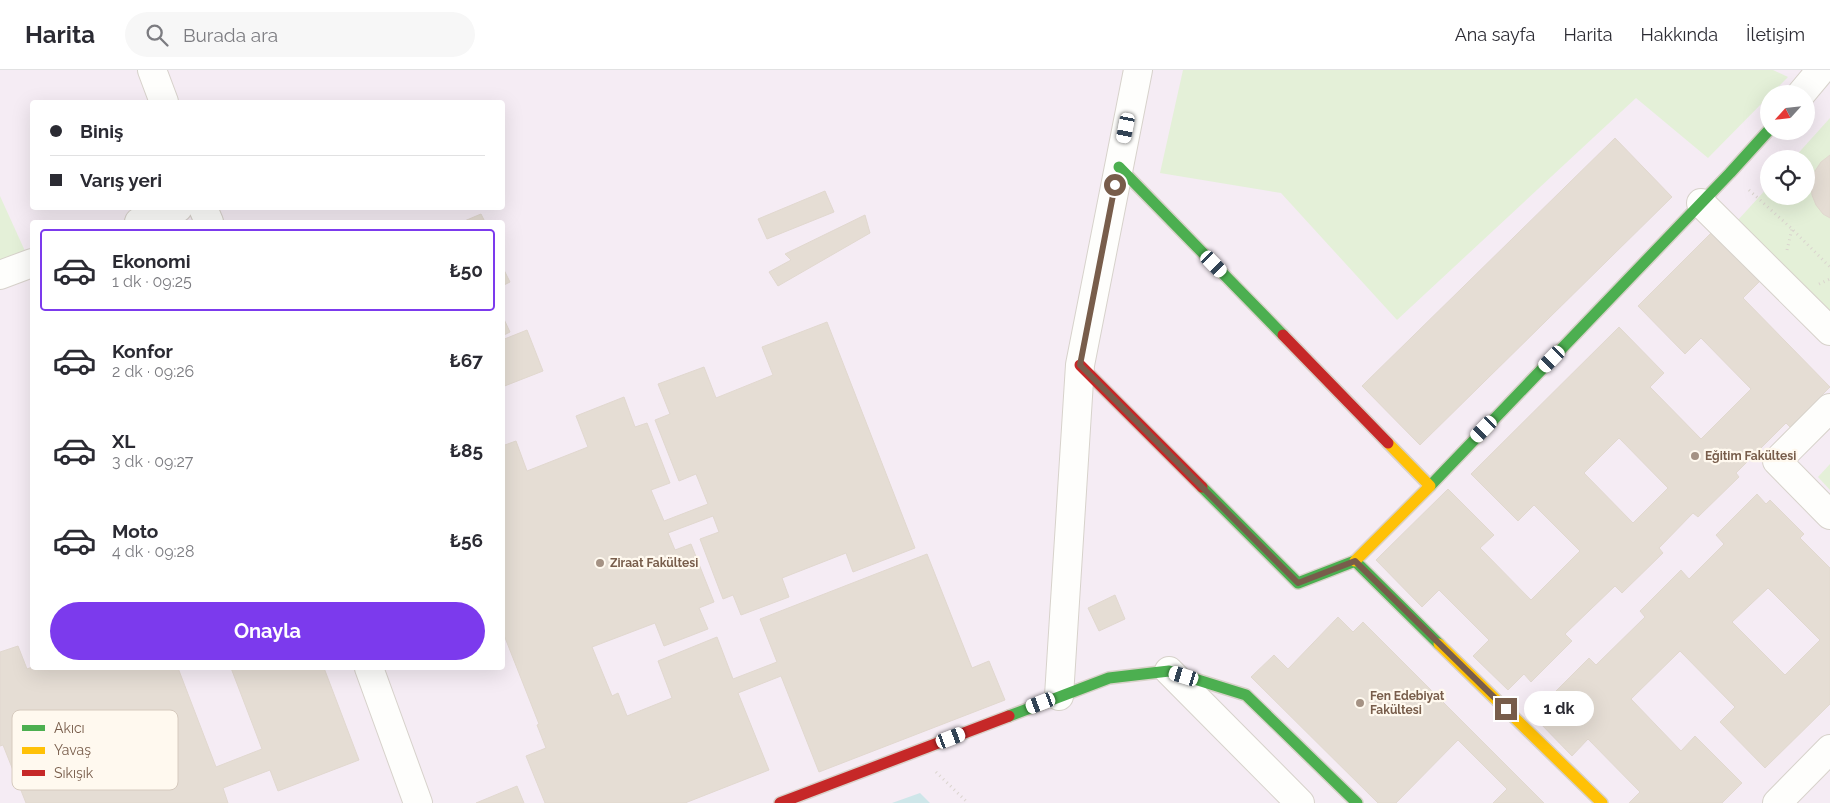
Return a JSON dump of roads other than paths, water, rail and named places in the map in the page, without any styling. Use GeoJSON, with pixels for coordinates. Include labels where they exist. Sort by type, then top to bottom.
{"type":"FeatureCollection","features":[{"type":"Feature","properties":{"kind":"street"},"geometry":{"type":"LineString","coordinates":[[152,70],[163,100]]}},
{"type":"Feature","properties":{"kind":"street"},"geometry":{"type":"LineString","coordinates":[[1059,696],[1080,365],[1138,70]]}},
{"type":"Feature","properties":{"kind":"street"},"geometry":{"type":"LineString","coordinates":[[1808,85],[1821,70]]}},
{"type":"Feature","properties":{"kind":"street"},"geometry":{"type":"LineString","coordinates":[[1080,365],[1298,583],[1355,561],[1430,486],[1760,140]]}},
{"type":"Feature","properties":{"kind":"street"},"geometry":{"type":"LineString","coordinates":[[1119,167],[1430,486]]}},
{"type":"Feature","properties":{"kind":"street"},"geometry":{"type":"LineString","coordinates":[[1701,203],[1830,330]]}},
{"type":"Feature","properties":{"kind":"street"},"geometry":{"type":"LineString","coordinates":[[145,220],[172,210]]}},
{"type":"Feature","properties":{"kind":"street"},"geometry":{"type":"LineString","coordinates":[[0,275],[30,264]]}},
{"type":"Feature","properties":{"kind":"street"},"geometry":{"type":"LineString","coordinates":[[1830,408],[1777,461],[1830,515]]}},
{"type":"Feature","properties":{"kind":"street"},"geometry":{"type":"LineString","coordinates":[[1355,561],[1602,803]]}},
{"type":"Feature","properties":{"kind":"street"},"geometry":{"type":"LineString","coordinates":[[370,670],[418,803]]}},
{"type":"Feature","properties":{"kind":"street"},"geometry":{"type":"LineString","coordinates":[[1169,671],[1300,803]]}},
{"type":"Feature","properties":{"kind":"street"},"geometry":{"type":"LineString","coordinates":[[780,803],[1109,678],[1169,671],[1246,695],[1357,803]]}},
{"type":"Feature","properties":{"kind":"street"},"geometry":{"type":"LineString","coordinates":[[1778,803],[1830,749]]}},
{"type":"Feature","properties":{"kind":"water"},"geometry":{"type":"Polygon","coordinates":[[[920,793],[930,803],[892,803],[920,793]]]}},
{"type":"Feature","properties":{"kind":"place","name":"Eğitim Fakültesi"},"geometry":{"type":"Point","coordinates":[1695,456]}},
{"type":"Feature","properties":{"kind":"place","name":"Ziraat Fakültesi"},"geometry":{"type":"Point","coordinates":[600,563]}},
{"type":"Feature","properties":{"kind":"place","name":"Fen Edebiyat Fakültesi"},"geometry":{"type":"Point","coordinates":[1360,703]}}]}
